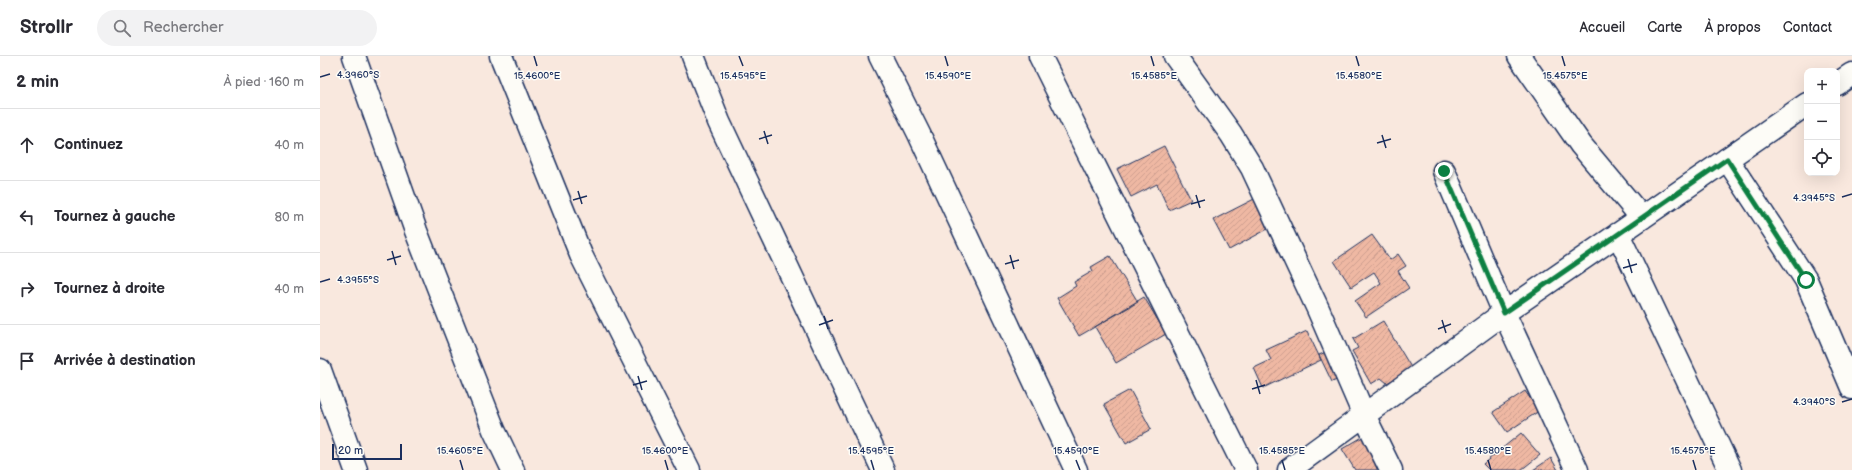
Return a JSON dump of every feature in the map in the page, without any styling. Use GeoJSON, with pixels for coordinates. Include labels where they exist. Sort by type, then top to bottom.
{"type":"FeatureCollection","features":[{"type":"Feature","properties":{"kind":"street"},"geometry":{"type":"LineString","coordinates":[[354,56],[419,238],[494,430],[513,470]]}},
{"type":"Feature","properties":{"kind":"street"},"geometry":{"type":"LineString","coordinates":[[501,56],[581,255],[689,470]]}},
{"type":"Feature","properties":{"kind":"street"},"geometry":{"type":"LineString","coordinates":[[692,56],[720,122],[883,470]]}},
{"type":"Feature","properties":{"kind":"street"},"geometry":{"type":"LineString","coordinates":[[880,56],[919,134],[1076,470]]}},
{"type":"Feature","properties":{"kind":"street"},"geometry":{"type":"LineString","coordinates":[[1040,56],[1246,470]]}},
{"type":"Feature","properties":{"kind":"street"},"geometry":{"type":"LineString","coordinates":[[1175,56],[1227,128],[1252,168],[1318,309],[1364,415],[1391,470]]}},
{"type":"Feature","properties":{"kind":"street"},"geometry":{"type":"LineString","coordinates":[[1519,56],[1581,145],[1642,218]]}},
{"type":"Feature","properties":{"kind":"street"},"geometry":{"type":"LineString","coordinates":[[1840,82],[1852,74]]}},
{"type":"Feature","properties":{"kind":"street"},"geometry":{"type":"LineString","coordinates":[[1289,470],[1504,313],[1804,106]]}},
{"type":"Feature","properties":{"kind":"street"},"geometry":{"type":"LineString","coordinates":[[1727,159],[1806,280],[1852,388]]}},
{"type":"Feature","properties":{"kind":"street"},"geometry":{"type":"LineString","coordinates":[[1444,171],[1504,313],[1577,470]]}},
{"type":"Feature","properties":{"kind":"street"},"geometry":{"type":"LineString","coordinates":[[1618,234],[1730,470]]}},
{"type":"Feature","properties":{"kind":"street"},"geometry":{"type":"LineString","coordinates":[[320,370],[356,470]]}},
{"type":"Feature","properties":{"kind":"building"},"geometry":{"type":"Polygon","coordinates":[[[1164,146],[1191,200],[1169,210],[1157,184],[1131,197],[1117,169],[1164,146]]]}},
{"type":"Feature","properties":{"kind":"building"},"geometry":{"type":"Polygon","coordinates":[[[1262,195],[1277,224],[1229,250],[1213,220],[1262,195]]]}},
{"type":"Feature","properties":{"kind":"building"},"geometry":{"type":"Polygon","coordinates":[[[1372,235],[1390,260],[1398,254],[1406,266],[1398,271],[1409,288],[1366,317],[1355,301],[1381,283],[1374,272],[1351,287],[1334,261],[1372,235]]]}},
{"type":"Feature","properties":{"kind":"building"},"geometry":{"type":"Polygon","coordinates":[[[1110,256],[1138,302],[1079,336],[1057,298],[1076,286],[1074,282],[1093,271],[1091,267],[1110,256]]]}},
{"type":"Feature","properties":{"kind":"building"},"geometry":{"type":"Polygon","coordinates":[[[1144,297],[1166,334],[1116,363],[1095,327],[1144,297]]]}},
{"type":"Feature","properties":{"kind":"building"},"geometry":{"type":"Polygon","coordinates":[[[1383,321],[1412,369],[1387,383],[1381,378],[1371,384],[1352,351],[1358,348],[1353,339],[1383,321]]]}},
{"type":"Feature","properties":{"kind":"building"},"geometry":{"type":"Polygon","coordinates":[[[1307,331],[1321,360],[1263,388],[1254,368],[1271,360],[1266,350],[1307,331]]]}},
{"type":"Feature","properties":{"kind":"building"},"geometry":{"type":"Polygon","coordinates":[[[1335,348],[1347,376],[1332,382],[1319,355],[1335,348]]]}},
{"type":"Feature","properties":{"kind":"building"},"geometry":{"type":"Polygon","coordinates":[[[1130,390],[1151,429],[1126,443],[1104,404],[1130,390]]]}},
{"type":"Feature","properties":{"kind":"building"},"geometry":{"type":"Polygon","coordinates":[[[1525,391],[1539,411],[1507,432],[1493,412],[1525,391]]]}},
{"type":"Feature","properties":{"kind":"building"},"geometry":{"type":"Polygon","coordinates":[[[1521,433],[1540,455],[1521,470],[1489,470],[1483,464],[1521,433]]]}},
{"type":"Feature","properties":{"kind":"building"},"geometry":{"type":"Polygon","coordinates":[[[1366,435],[1387,470],[1355,470],[1342,449],[1366,435]]]}},
{"type":"Feature","properties":{"kind":"building"},"geometry":{"type":"Polygon","coordinates":[[[1551,458],[1558,470],[1533,470],[1551,458]]]}},
{"type":"Feature","properties":{"kind":"route"},"geometry":{"type":"LineString","coordinates":[[1444,171],[1466,228],[1504,313],[1727,159],[1806,280]]}}]}
